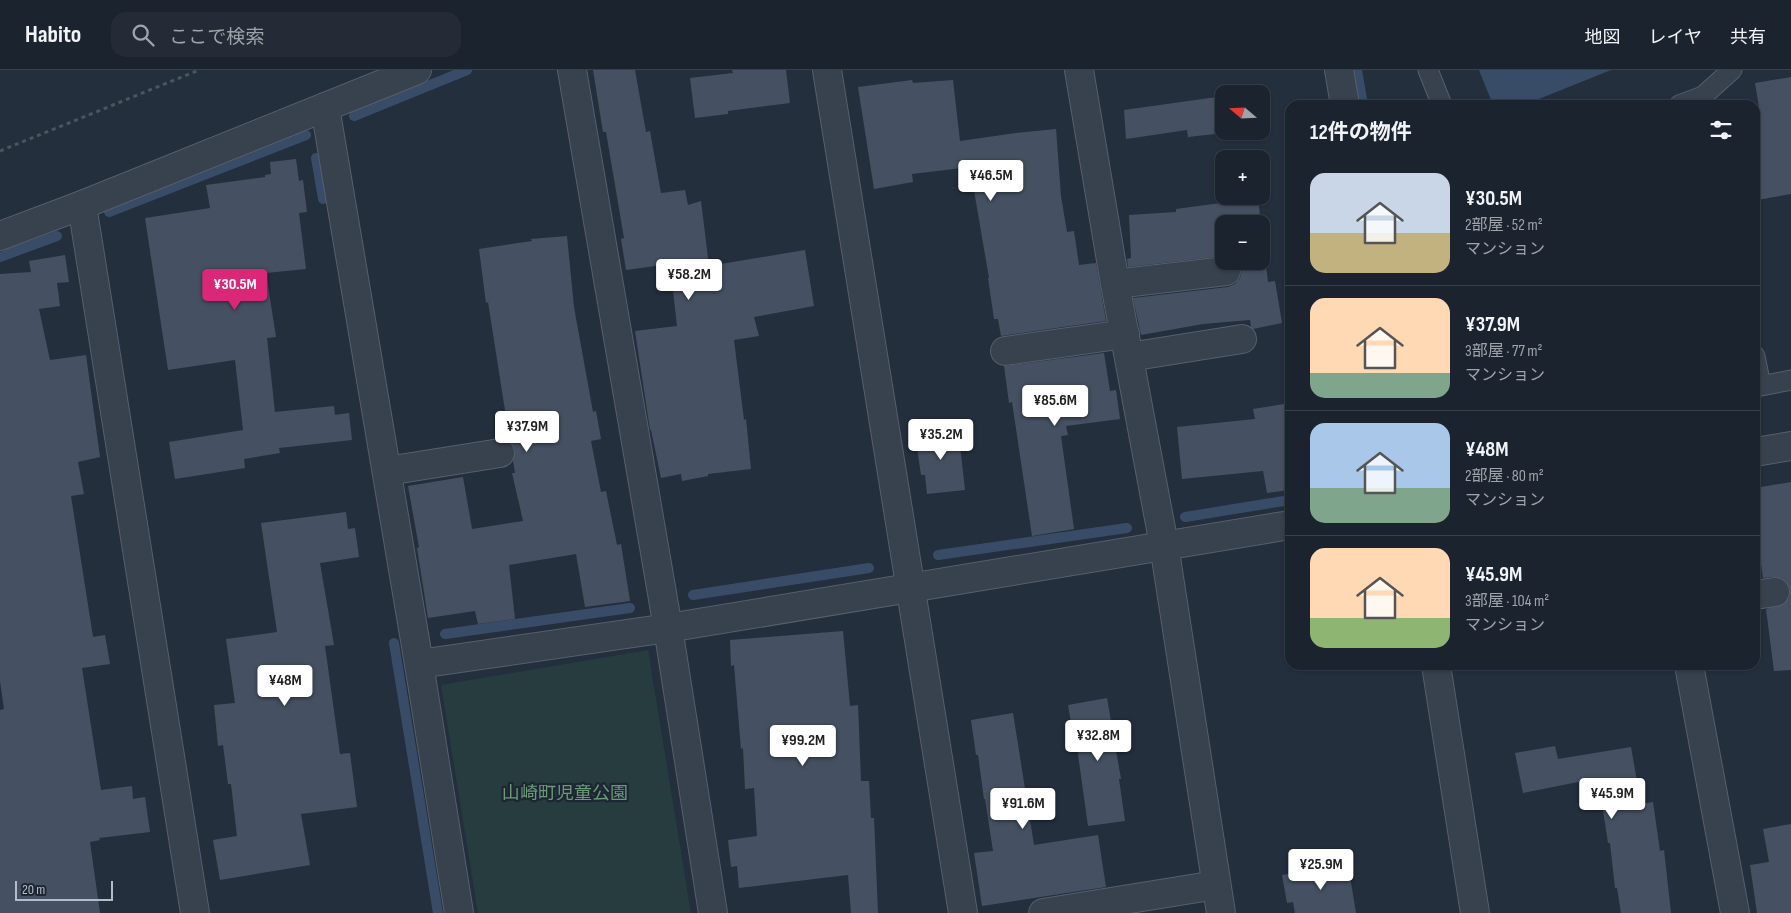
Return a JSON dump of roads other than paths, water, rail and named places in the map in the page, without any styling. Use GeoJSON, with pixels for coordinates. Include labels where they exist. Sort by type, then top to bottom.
{"type":"FeatureCollection","features":[{"type":"Feature","properties":{"kind":"street"},"geometry":{"type":"LineString","coordinates":[[0,236],[82,205],[417,70]]}},
{"type":"Feature","properties":{"kind":"street"},"geometry":{"type":"LineString","coordinates":[[572,70],[668,628],[714,913]]}},
{"type":"Feature","properties":{"kind":"street"},"geometry":{"type":"LineString","coordinates":[[827,70],[963,913]]}},
{"type":"Feature","properties":{"kind":"street"},"geometry":{"type":"LineString","coordinates":[[1079,70],[1115,284],[1164,545],[1221,913]]}},
{"type":"Feature","properties":{"kind":"street"},"geometry":{"type":"LineString","coordinates":[[1339,70],[1344,100]]}},
{"type":"Feature","properties":{"kind":"street"},"geometry":{"type":"LineString","coordinates":[[324,107],[387,471],[459,913]]}},
{"type":"Feature","properties":{"kind":"street"},"geometry":{"type":"LineString","coordinates":[[82,205],[195,913]]}},
{"type":"Feature","properties":{"kind":"street"},"geometry":{"type":"LineString","coordinates":[[1115,284],[1226,271]]}},
{"type":"Feature","properties":{"kind":"street"},"geometry":{"type":"LineString","coordinates":[[1005,352],[1242,339]]}},
{"type":"Feature","properties":{"kind":"street"},"geometry":{"type":"LineString","coordinates":[[1760,451],[1791,446]]}},
{"type":"Feature","properties":{"kind":"street"},"geometry":{"type":"LineString","coordinates":[[387,471],[500,454]]}},
{"type":"Feature","properties":{"kind":"street"},"geometry":{"type":"LineString","coordinates":[[419,664],[668,628],[911,589],[1285,525]]}},
{"type":"Feature","properties":{"kind":"street"},"geometry":{"type":"LineString","coordinates":[[1437,670],[1475,913]]}},
{"type":"Feature","properties":{"kind":"street"},"geometry":{"type":"LineString","coordinates":[[1690,670],[1735,913]]}},
{"type":"Feature","properties":{"kind":"street"},"geometry":{"type":"LineString","coordinates":[[1043,913],[1216,885]]}},
{"type":"Feature","properties":{"kind":"lane"},"geometry":{"type":"LineString","coordinates":[[1428,70],[1440,100]]}},
{"type":"Feature","properties":{"kind":"lane"},"geometry":{"type":"LineString","coordinates":[[1704,100],[1732,70]]}},
{"type":"Feature","properties":{"kind":"lane"},"geometry":{"type":"LineString","coordinates":[[1760,381],[1761,386],[1791,380]]}},
{"type":"Feature","properties":{"kind":"water"},"geometry":{"type":"Polygon","coordinates":[[[1479,70],[1611,70],[1536,100],[1491,100],[1479,70]]]}},
{"type":"Feature","properties":{"kind":"waterway"},"geometry":{"type":"LineString","coordinates":[[354,116],[467,70]]}},
{"type":"Feature","properties":{"kind":"waterway"},"geometry":{"type":"LineString","coordinates":[[1357,70],[1362,100]]}},
{"type":"Feature","properties":{"kind":"waterway"},"geometry":{"type":"LineString","coordinates":[[109,212],[306,135]]}},
{"type":"Feature","properties":{"kind":"waterway"},"geometry":{"type":"LineString","coordinates":[[316,158],[323,199]]}},
{"type":"Feature","properties":{"kind":"waterway"},"geometry":{"type":"LineString","coordinates":[[0,257],[57,236]]}},
{"type":"Feature","properties":{"kind":"waterway"},"geometry":{"type":"LineString","coordinates":[[1185,517],[1285,501]]}},
{"type":"Feature","properties":{"kind":"waterway"},"geometry":{"type":"LineString","coordinates":[[938,555],[1127,528]]}},
{"type":"Feature","properties":{"kind":"waterway"},"geometry":{"type":"LineString","coordinates":[[693,595],[869,568]]}},
{"type":"Feature","properties":{"kind":"waterway"},"geometry":{"type":"LineString","coordinates":[[445,634],[630,608]]}},
{"type":"Feature","properties":{"kind":"waterway"},"geometry":{"type":"LineString","coordinates":[[394,643],[438,913]]}},
{"type":"Feature","properties":{"kind":"park label","name":"山崎町児童公園"},"geometry":{"type":"Point","coordinates":[565,793]}}]}
